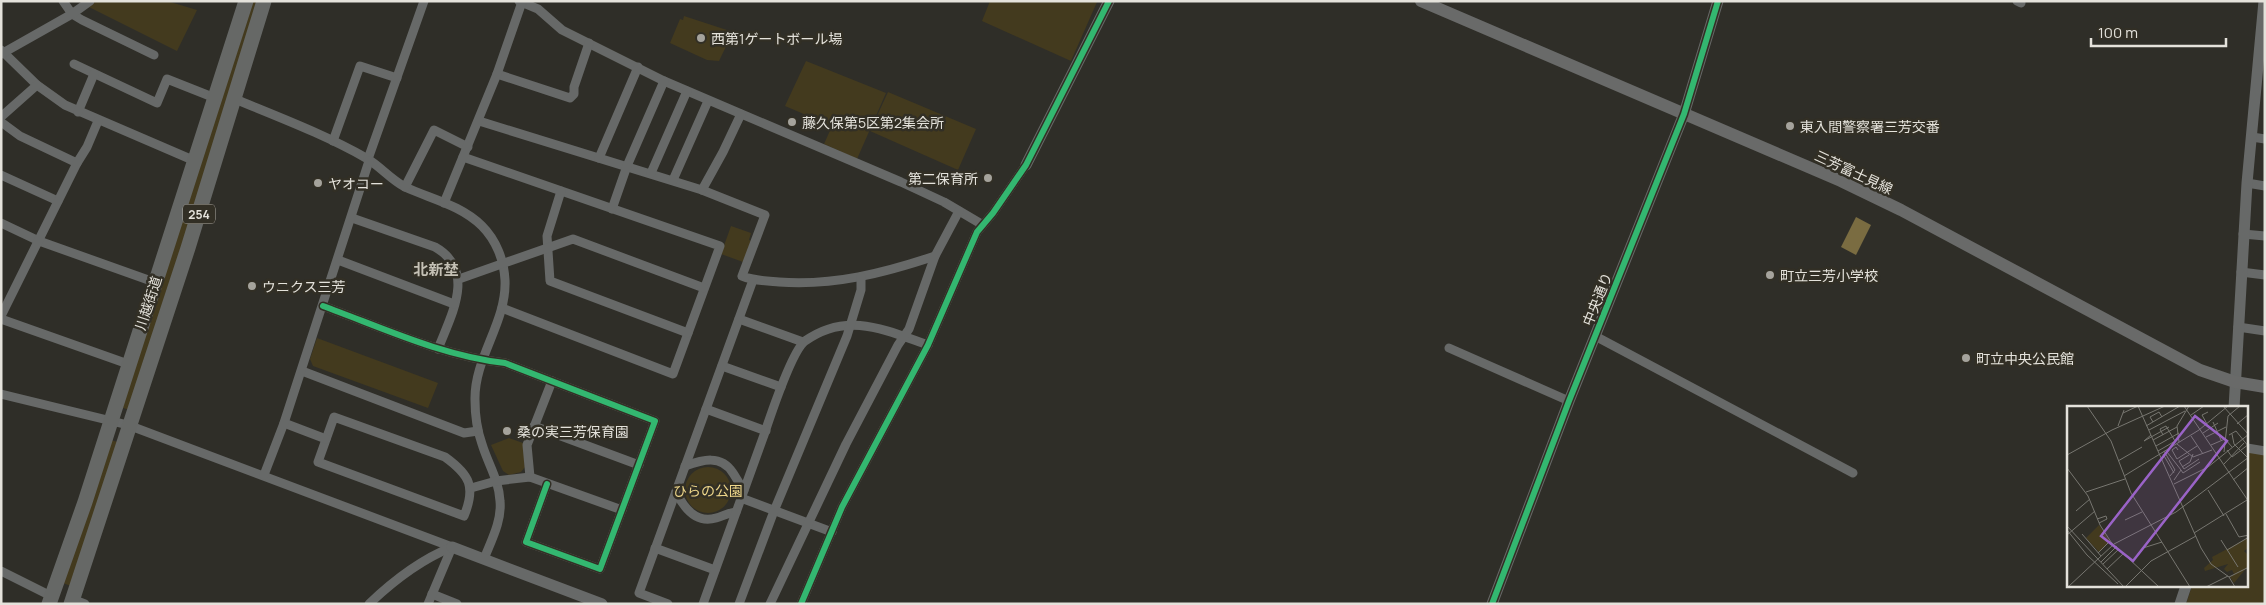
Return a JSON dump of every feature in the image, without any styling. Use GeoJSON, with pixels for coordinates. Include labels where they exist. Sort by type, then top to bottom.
{"type":"FeatureCollection","features":[{"type":"Feature","properties":{"kind":"highway","name":"川越街道"},"geometry":{"type":"LineString","coordinates":[[50,600],[111,419],[246,1]]}},
{"type":"Feature","properties":{"kind":"highway","name":"川越街道"},"geometry":{"type":"LineString","coordinates":[[76,602],[128,425],[188,248],[264,1]]}},
{"type":"Feature","properties":{"kind":"main road","name":"三芳富士見線"},"geometry":{"type":"LineString","coordinates":[[1421,1],[1850,185],[1901,210],[2200,370],[2236,382],[2265,387]]}},
{"type":"Feature","properties":{"kind":"street"},"geometry":{"type":"LineString","coordinates":[[63,1],[72,14],[154,55]]}},
{"type":"Feature","properties":{"kind":"street"},"geometry":{"type":"LineString","coordinates":[[90,1],[72,14],[2,52],[37,85],[78,112],[195,161]]}},
{"type":"Feature","properties":{"kind":"street"},"geometry":{"type":"LineString","coordinates":[[264,475],[302,371],[369,160],[424,1]]}},
{"type":"Feature","properties":{"kind":"street"},"geometry":{"type":"LineString","coordinates":[[801,604],[859,473],[928,345],[977,232],[1026,165],[1109,1]]}},
{"type":"Feature","properties":{"kind":"street","name":"中央通り"},"geometry":{"type":"LineString","coordinates":[[1492,604],[1569,401],[1684,114],[1718,1]]}},
{"type":"Feature","properties":{"kind":"street"},"geometry":{"type":"LineString","coordinates":[[2234,406],[2243,234],[2264,1]]}},
{"type":"Feature","properties":{"kind":"street"},"geometry":{"type":"LineString","coordinates":[[444,203],[479,121],[521,2],[538,9],[562,30],[664,81],[870,168],[959,210],[983,225]]}},
{"type":"Feature","properties":{"kind":"street"},"geometry":{"type":"LineString","coordinates":[[497,74],[570,98],[574,94],[574,87],[589,43]]}},
{"type":"Feature","properties":{"kind":"street"},"geometry":{"type":"LineString","coordinates":[[74,64],[157,102],[168,79],[215,98]]}},
{"type":"Feature","properties":{"kind":"street"},"geometry":{"type":"LineString","coordinates":[[333,142],[360,66],[397,78]]}},
{"type":"Feature","properties":{"kind":"street"},"geometry":{"type":"LineString","coordinates":[[600,158],[638,68]]}},
{"type":"Feature","properties":{"kind":"street"},"geometry":{"type":"LineString","coordinates":[[78,112],[94,74]]}},
{"type":"Feature","properties":{"kind":"street"},"geometry":{"type":"LineString","coordinates":[[612,209],[664,81]]}},
{"type":"Feature","properties":{"kind":"street"},"geometry":{"type":"LineString","coordinates":[[1,117],[37,85]]}},
{"type":"Feature","properties":{"kind":"street"},"geometry":{"type":"LineString","coordinates":[[651,173],[687,91]]}},
{"type":"Feature","properties":{"kind":"street"},"geometry":{"type":"LineString","coordinates":[[235,99],[333,142],[369,160],[387,177],[405,187],[467,213],[482,226],[495,243],[502,263],[505,290],[502,308],[482,360],[474,397],[478,431],[496,481],[500,502],[498,523],[484,559]]}},
{"type":"Feature","properties":{"kind":"street"},"geometry":{"type":"LineString","coordinates":[[673,180],[708,101]]}},
{"type":"Feature","properties":{"kind":"street"},"geometry":{"type":"LineString","coordinates":[[702,190],[723,152],[740,114]]}},
{"type":"Feature","properties":{"kind":"street"},"geometry":{"type":"LineString","coordinates":[[98,120],[87,148],[58,201],[1,317],[128,364]]}},
{"type":"Feature","properties":{"kind":"street"},"geometry":{"type":"LineString","coordinates":[[479,121],[673,180],[766,216],[742,276],[753,280],[818,283],[861,277],[896,269],[935,256]]}},
{"type":"Feature","properties":{"kind":"street"},"geometry":{"type":"LineString","coordinates":[[1,122],[20,136],[77,164]]}},
{"type":"Feature","properties":{"kind":"street"},"geometry":{"type":"LineString","coordinates":[[405,187],[434,130],[468,147]]}},
{"type":"Feature","properties":{"kind":"street"},"geometry":{"type":"LineString","coordinates":[[2252,137],[2265,139]]}},
{"type":"Feature","properties":{"kind":"street"},"geometry":{"type":"LineString","coordinates":[[463,157],[720,246],[673,374],[502,308]]}},
{"type":"Feature","properties":{"kind":"street"},"geometry":{"type":"LineString","coordinates":[[1,175],[58,201]]}},
{"type":"Feature","properties":{"kind":"street"},"geometry":{"type":"LineString","coordinates":[[2247,183],[2265,186]]}},
{"type":"Feature","properties":{"kind":"street"},"geometry":{"type":"LineString","coordinates":[[561,191],[549,226],[547,248],[550,281],[688,333]]}},
{"type":"Feature","properties":{"kind":"street"},"geometry":{"type":"LineString","coordinates":[[770,604],[846,444],[909,329],[935,256],[959,210]]}},
{"type":"Feature","properties":{"kind":"street"},"geometry":{"type":"LineString","coordinates":[[352,218],[435,247],[451,259],[459,279],[454,304],[438,349]]}},
{"type":"Feature","properties":{"kind":"street"},"geometry":{"type":"LineString","coordinates":[[1,223],[39,241],[154,282]]}},
{"type":"Feature","properties":{"kind":"street"},"geometry":{"type":"LineString","coordinates":[[2243,234],[2265,236]]}},
{"type":"Feature","properties":{"kind":"street"},"geometry":{"type":"LineString","coordinates":[[459,279],[573,239],[704,288]]}},
{"type":"Feature","properties":{"kind":"street"},"geometry":{"type":"LineString","coordinates":[[338,260],[454,304]]}},
{"type":"Feature","properties":{"kind":"street"},"geometry":{"type":"LineString","coordinates":[[2241,272],[2265,275]]}},
{"type":"Feature","properties":{"kind":"street"},"geometry":{"type":"LineString","coordinates":[[740,604],[774,511],[847,336],[861,290],[861,277]]}},
{"type":"Feature","properties":{"kind":"street"},"geometry":{"type":"LineString","coordinates":[[668,604],[639,593],[753,280]]}},
{"type":"Feature","properties":{"kind":"street"},"geometry":{"type":"LineString","coordinates":[[323,306],[438,349],[482,360],[506,363],[655,421],[600,569],[526,542],[547,484]]}},
{"type":"Feature","properties":{"kind":"street"},"geometry":{"type":"LineString","coordinates":[[739,319],[803,342]]}},
{"type":"Feature","properties":{"kind":"street"},"geometry":{"type":"LineString","coordinates":[[703,604],[781,387],[803,342],[832,328],[850,324],[868,325],[928,345]]}},
{"type":"Feature","properties":{"kind":"street"},"geometry":{"type":"LineString","coordinates":[[2238,327],[2265,331]]}},
{"type":"Feature","properties":{"kind":"street"},"geometry":{"type":"LineString","coordinates":[[1595,336],[1853,473]]}},
{"type":"Feature","properties":{"kind":"street"},"geometry":{"type":"LineString","coordinates":[[1449,348],[1569,401]]}},
{"type":"Feature","properties":{"kind":"street"},"geometry":{"type":"LineString","coordinates":[[722,366],[781,387]]}},
{"type":"Feature","properties":{"kind":"street"},"geometry":{"type":"LineString","coordinates":[[302,371],[464,433],[478,431]]}},
{"type":"Feature","properties":{"kind":"street"},"geometry":{"type":"LineString","coordinates":[[530,477],[527,445],[552,380]]}},
{"type":"Feature","properties":{"kind":"street"},"geometry":{"type":"LineString","coordinates":[[1,394],[111,419],[264,475],[602,604]]}},
{"type":"Feature","properties":{"kind":"street"},"geometry":{"type":"LineString","coordinates":[[706,409],[766,431]]}},
{"type":"Feature","properties":{"kind":"street"},"geometry":{"type":"LineString","coordinates":[[334,417],[445,457],[455,464],[471,488],[472,498],[464,516],[318,462],[326,440],[334,417]]}},
{"type":"Feature","properties":{"kind":"street"},"geometry":{"type":"LineString","coordinates":[[284,423],[326,440]]}},
{"type":"Feature","properties":{"kind":"street"},"geometry":{"type":"LineString","coordinates":[[534,426],[639,466]]}},
{"type":"Feature","properties":{"kind":"street"},"geometry":{"type":"LineString","coordinates":[[2248,448],[2265,451]]}},
{"type":"Feature","properties":{"kind":"street"},"geometry":{"type":"LineString","coordinates":[[685,466],[705,459],[721,462],[730,468],[743,494],[774,511],[832,532]]}},
{"type":"Feature","properties":{"kind":"street"},"geometry":{"type":"LineString","coordinates":[[471,488],[496,481],[530,477],[622,510]]}},
{"type":"Feature","properties":{"kind":"street"},"geometry":{"type":"LineString","coordinates":[[676,492],[684,506],[698,517],[714,519],[736,512]]}},
{"type":"Feature","properties":{"kind":"street"},"geometry":{"type":"LineString","coordinates":[[428,604],[452,547]]}},
{"type":"Feature","properties":{"kind":"street"},"geometry":{"type":"LineString","coordinates":[[369,604],[396,580],[428,556],[452,547]]}},
{"type":"Feature","properties":{"kind":"street"},"geometry":{"type":"LineString","coordinates":[[656,548],[715,570]]}},
{"type":"Feature","properties":{"kind":"street"},"geometry":{"type":"LineString","coordinates":[[1,571],[50,600]]}},
{"type":"Feature","properties":{"kind":"street"},"geometry":{"type":"LineString","coordinates":[[2180,604],[2185,588]]}},
{"type":"Feature","properties":{"kind":"street"},"geometry":{"type":"LineString","coordinates":[[432,594],[457,604]]}},
{"type":"Feature","properties":{"kind":"green space"},"geometry":{"type":"Polygon","coordinates":[[[96,1],[167,1],[197,10],[177,51],[89,7],[96,1]]]}},
{"type":"Feature","properties":{"kind":"green space"},"geometry":{"type":"Polygon","coordinates":[[[252,1],[260,1],[129,410],[118,406],[252,1]]]}},
{"type":"Feature","properties":{"kind":"green space"},"geometry":{"type":"Polygon","coordinates":[[[990,1],[1097,2],[1071,61],[982,21],[990,1]]]}},
{"type":"Feature","properties":{"kind":"green space","name":"西第1ゲートボール場"},"geometry":{"type":"Polygon","coordinates":[[[684,16],[733,32],[719,61],[707,60],[670,43],[680,19],[683,20],[684,16]]]}},
{"type":"Feature","properties":{"kind":"green space"},"geometry":{"type":"Polygon","coordinates":[[[806,61],[886,93],[857,159],[824,144],[832,126],[785,106],[806,61]]]}},
{"type":"Feature","properties":{"kind":"green space"},"geometry":{"type":"Polygon","coordinates":[[[888,92],[976,129],[958,170],[870,131],[888,92]]]}},
{"type":"Feature","properties":{"kind":"green space"},"geometry":{"type":"Polygon","coordinates":[[[731,226],[751,233],[749,240],[751,241],[743,262],[721,254],[731,226]]]}},
{"type":"Feature","properties":{"kind":"green space"},"geometry":{"type":"Polygon","coordinates":[[[317,338],[438,383],[428,408],[313,366],[310,359],[317,338]]]}},
{"type":"Feature","properties":{"kind":"green space"},"geometry":{"type":"Polygon","coordinates":[[[509,438],[523,443],[525,467],[521,472],[509,475],[503,471],[491,445],[509,438]]]}},
{"type":"Feature","properties":{"kind":"green space"},"geometry":{"type":"Polygon","coordinates":[[[110,440],[118,442],[71,586],[60,582],[110,440]]]}},
{"type":"Feature","properties":{"kind":"green space"},"geometry":{"type":"Polygon","coordinates":[[[2248,451],[2265,454],[2265,604],[2186,604],[2191,588],[2248,588],[2248,451]]]}},
{"type":"Feature","properties":{"kind":"green space","name":"ひらの公園"},"geometry":{"type":"Polygon","coordinates":[[[713,467],[717,468],[727,477],[730,481],[730,499],[721,509],[713,513],[703,513],[695,509],[686,499],[685,485],[689,477],[699,468],[713,467]]]}},
{"type":"Feature","properties":{"kind":"shaded area"},"geometry":{"type":"Polygon","coordinates":[[[1856,217],[1871,225],[1856,255],[1841,247],[1856,217]]]}},
{"type":"Feature","properties":{"kind":"cycle path"},"geometry":{"type":"LineString","coordinates":[[801,604],[842,507],[928,345],[977,232],[993,213],[1026,165],[1109,1]]}},
{"type":"Feature","properties":{"kind":"cycle path"},"geometry":{"type":"LineString","coordinates":[[1492,604],[1569,401],[1684,114],[1718,1]]}},
{"type":"Feature","properties":{"kind":"cycle path"},"geometry":{"type":"LineString","coordinates":[[323,306],[436,348],[505,363],[655,421],[600,569],[526,542],[547,484]]}},
{"type":"Feature","properties":{"kind":"place","name":"西第1ゲートボール場"},"geometry":{"type":"Point","coordinates":[701,38]}},
{"type":"Feature","properties":{"kind":"place","name":"藤久保第5区第2集会所"},"geometry":{"type":"Point","coordinates":[792,122]}},
{"type":"Feature","properties":{"kind":"place","name":"東入間警察署三芳交番"},"geometry":{"type":"Point","coordinates":[1790,126]}},
{"type":"Feature","properties":{"kind":"place","name":"第二保育所"},"geometry":{"type":"Point","coordinates":[988,178]}},
{"type":"Feature","properties":{"kind":"place","name":"ヤオコー"},"geometry":{"type":"Point","coordinates":[318,183]}},
{"type":"Feature","properties":{"kind":"place","name":"町立三芳小学校"},"geometry":{"type":"Point","coordinates":[1770,275]}},
{"type":"Feature","properties":{"kind":"place","name":"ウニクス三芳"},"geometry":{"type":"Point","coordinates":[252,286]}},
{"type":"Feature","properties":{"kind":"place","name":"町立中央公民館"},"geometry":{"type":"Point","coordinates":[1966,358]}},
{"type":"Feature","properties":{"kind":"place","name":"桑の実三芳保育園"},"geometry":{"type":"Point","coordinates":[507,431]}},
{"type":"Feature","properties":{"kind":"district","name":"北新埜"},"geometry":{"type":"Point","coordinates":[436,269]}}]}
